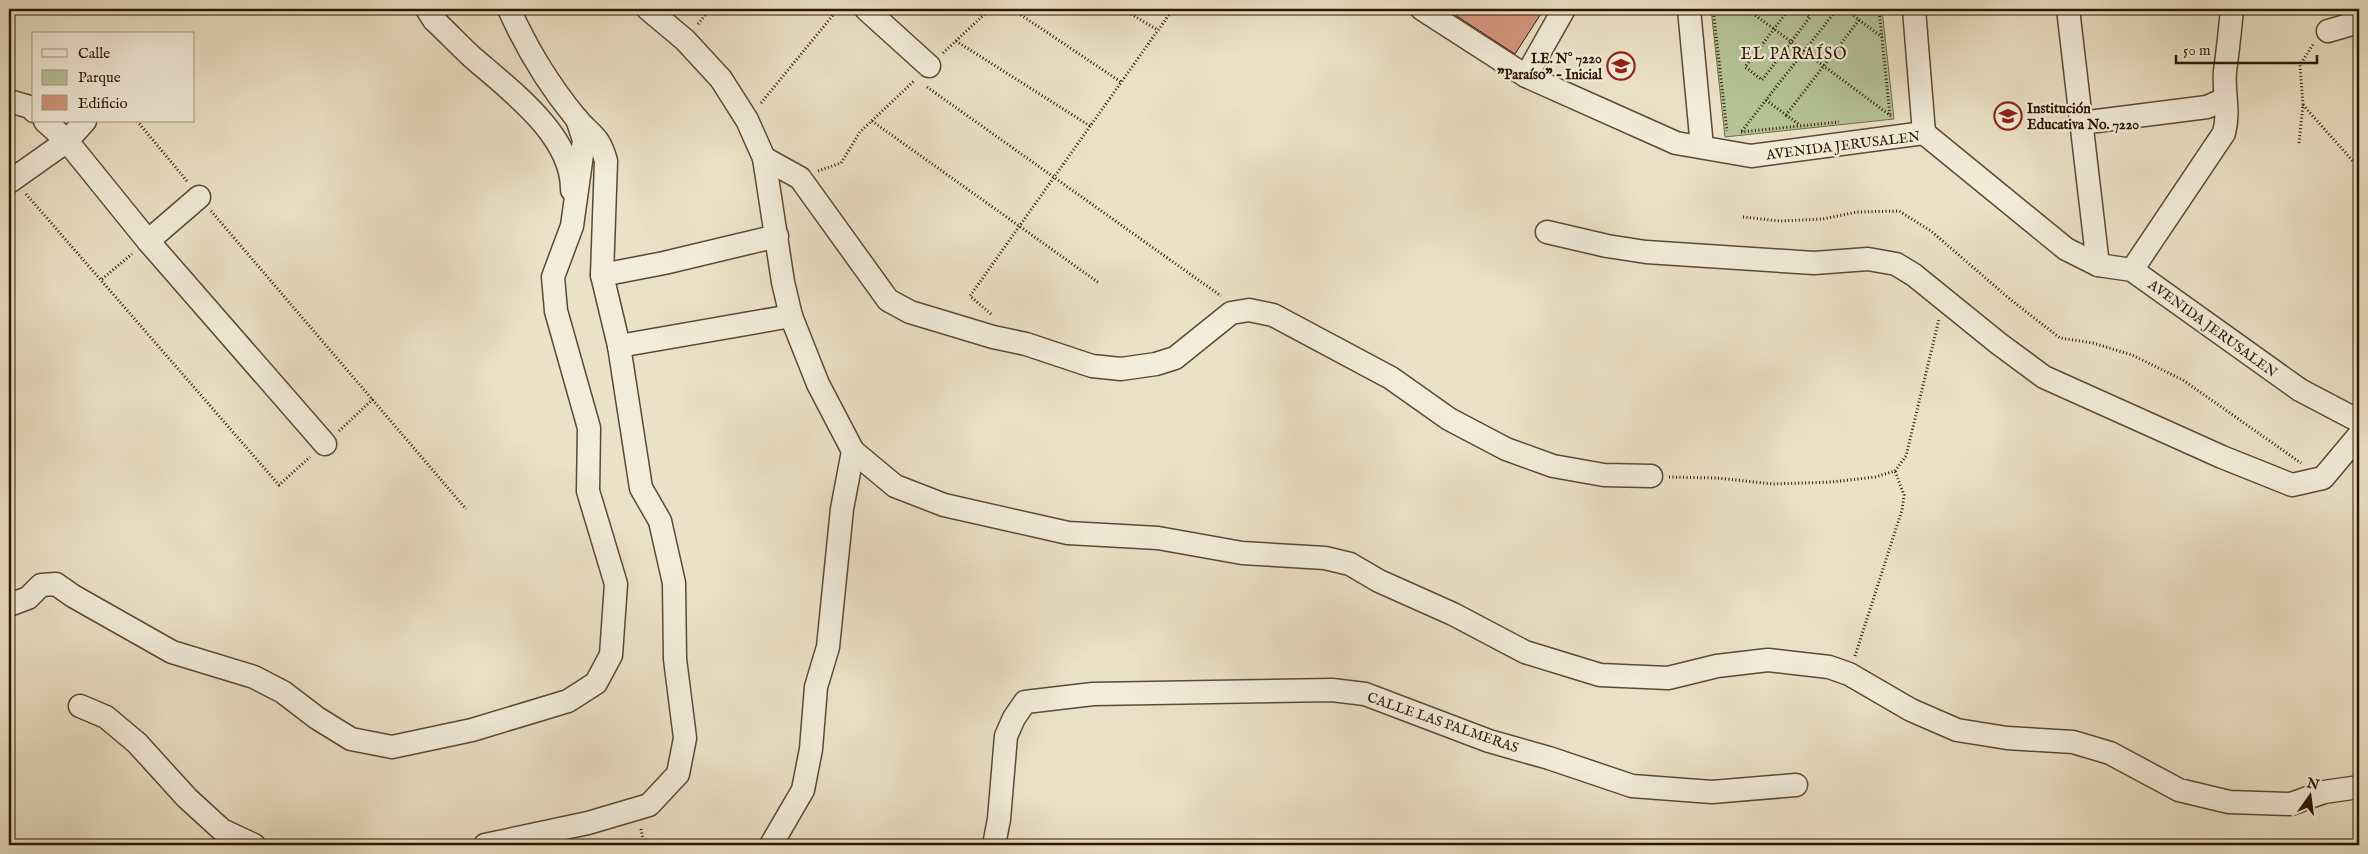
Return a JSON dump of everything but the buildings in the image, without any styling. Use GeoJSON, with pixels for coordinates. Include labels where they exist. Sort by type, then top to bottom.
{"type":"FeatureCollection","features":[{"type":"Feature","properties":{"kind":"street"},"geometry":{"type":"LineString","coordinates":[[427,9],[434,20],[508,87],[543,123],[560,146],[572,178],[572,226]]}},
{"type":"Feature","properties":{"kind":"street"},"geometry":{"type":"LineString","coordinates":[[485,845],[588,823],[649,805],[678,774],[685,738],[675,659],[674,583],[660,521],[641,488],[619,346],[602,275],[606,161],[602,145],[590,130],[577,119],[522,40],[509,9]]}},
{"type":"Feature","properties":{"kind":"street"},"geometry":{"type":"LineString","coordinates":[[648,9],[685,40],[721,78],[748,120],[764,158],[791,316],[818,384],[853,450],[895,486],[944,506],[1068,533],[1158,538],[1242,553],[1325,558],[1350,564],[1379,581],[1453,614],[1524,652],[1600,675],[1668,678],[1717,666],[1768,660],[1829,668],[1849,674],[1911,710],[1957,730],[2007,738],[2073,742],[2110,754],[2179,790],[2229,802],[2290,804],[2324,792],[2359,787]]}},
{"type":"Feature","properties":{"kind":"street"},"geometry":{"type":"LineString","coordinates":[[866,9],[927,76]]}},
{"type":"Feature","properties":{"kind":"street"},"geometry":{"type":"LineString","coordinates":[[1526,76],[1564,9]]}},
{"type":"Feature","properties":{"kind":"street"},"geometry":{"type":"LineString","coordinates":[[1689,9],[1702,147]]}},
{"type":"Feature","properties":{"kind":"street"},"geometry":{"type":"LineString","coordinates":[[1914,9],[1924,133]]}},
{"type":"Feature","properties":{"kind":"street"},"geometry":{"type":"LineString","coordinates":[[2068,9],[2098,265]]}},
{"type":"Feature","properties":{"kind":"street"},"geometry":{"type":"LineString","coordinates":[[2132,270],[2224,133],[2228,116],[2225,99],[2232,9]]}},
{"type":"Feature","properties":{"kind":"street","name":"AVENIDA JERUSALEN"},"geometry":{"type":"LineString","coordinates":[[1425,10],[1526,76],[1676,143],[1750,156],[1924,133],[2066,249],[2098,265],[2132,270],[2300,390],[2359,421]]}},
{"type":"Feature","properties":{"kind":"street"},"geometry":{"type":"LineString","coordinates":[[2328,31],[2359,22]]}},
{"type":"Feature","properties":{"kind":"street"},"geometry":{"type":"LineString","coordinates":[[2081,124],[2207,107],[2225,99]]}},
{"type":"Feature","properties":{"kind":"street"},"geometry":{"type":"LineString","coordinates":[[9,101],[32,109]]}},
{"type":"Feature","properties":{"kind":"street"},"geometry":{"type":"LineString","coordinates":[[9,605],[28,598],[41,585],[56,584],[73,596],[172,652],[254,677],[283,692],[317,718],[351,739],[392,747],[472,730],[568,701],[596,683],[612,655],[616,584],[588,491],[589,428],[556,311],[553,277],[572,226],[584,140],[577,119]]}},
{"type":"Feature","properties":{"kind":"street"},"geometry":{"type":"LineString","coordinates":[[46,122],[67,141],[148,241],[325,444]]}},
{"type":"Feature","properties":{"kind":"street"},"geometry":{"type":"LineString","coordinates":[[11,180],[67,141],[84,122]]}},
{"type":"Feature","properties":{"kind":"street"},"geometry":{"type":"LineString","coordinates":[[764,158],[800,178],[888,300],[910,312],[993,337],[1026,344],[1092,366],[1121,369],[1156,364],[1175,358],[1231,313],[1250,310],[1274,315],[1391,378],[1449,419],[1506,448],[1553,466],[1604,475],[1651,476]]}},
{"type":"Feature","properties":{"kind":"street"},"geometry":{"type":"LineString","coordinates":[[148,241],[199,197]]}},
{"type":"Feature","properties":{"kind":"street"},"geometry":{"type":"LineString","coordinates":[[1547,232],[1607,246],[1646,252],[1814,263],[1868,259],[1896,264],[1944,298],[2044,378],[2222,457],[2292,485],[2323,478],[2359,435]]}},
{"type":"Feature","properties":{"kind":"street"},"geometry":{"type":"LineString","coordinates":[[602,275],[664,263],[777,236]]}},
{"type":"Feature","properties":{"kind":"street"},"geometry":{"type":"LineString","coordinates":[[619,346],[791,316]]}},
{"type":"Feature","properties":{"kind":"street"},"geometry":{"type":"LineString","coordinates":[[771,845],[803,790],[811,748],[816,687],[828,647],[842,509],[853,450]]}},
{"type":"Feature","properties":{"kind":"street","name":"CALLE LAS PALMERAS"},"geometry":{"type":"LineString","coordinates":[[994,845],[999,819],[1006,736],[1014,718],[1025,702],[1093,694],[1332,690],[1365,694],[1489,741],[1549,758],[1632,786],[1712,792],[1796,784]]}},
{"type":"Feature","properties":{"kind":"street"},"geometry":{"type":"LineString","coordinates":[[80,706],[106,717],[137,743],[187,798],[222,830],[254,845]]}},
{"type":"Feature","properties":{"kind":"path"},"geometry":{"type":"LineString","coordinates":[[748,120],[838,9]]}},
{"type":"Feature","properties":{"kind":"path"},"geometry":{"type":"LineString","coordinates":[[1012,9],[1121,82]]}},
{"type":"Feature","properties":{"kind":"path"},"geometry":{"type":"LineString","coordinates":[[1122,9],[1158,30]]}},
{"type":"Feature","properties":{"kind":"path"},"geometry":{"type":"LineString","coordinates":[[970,296],[1173,9]]}},
{"type":"Feature","properties":{"kind":"path"},"geometry":{"type":"LineString","coordinates":[[1713,9],[1727,133],[1846,121]]}},
{"type":"Feature","properties":{"kind":"path"},"geometry":{"type":"LineString","coordinates":[[1747,9],[1891,116],[1924,133]]}},
{"type":"Feature","properties":{"kind":"path"},"geometry":{"type":"LineString","coordinates":[[1789,9],[1745,67],[1762,80],[1810,17],[1798,9]]}},
{"type":"Feature","properties":{"kind":"path"},"geometry":{"type":"LineString","coordinates":[[1742,132],[1837,9]]}},
{"type":"Feature","properties":{"kind":"path"},"geometry":{"type":"LineString","coordinates":[[1845,9],[1882,37]]}},
{"type":"Feature","properties":{"kind":"path"},"geometry":{"type":"LineString","coordinates":[[1879,9],[1891,116]]}},
{"type":"Feature","properties":{"kind":"path"},"geometry":{"type":"LineString","coordinates":[[1786,115],[1859,20]]}},
{"type":"Feature","properties":{"kind":"path"},"geometry":{"type":"LineString","coordinates":[[2299,143],[2303,105],[2300,65],[2316,41],[2328,31]]}},
{"type":"Feature","properties":{"kind":"path"},"geometry":{"type":"LineString","coordinates":[[956,41],[1090,126]]}},
{"type":"Feature","properties":{"kind":"path"},"geometry":{"type":"LineString","coordinates":[[927,76],[1054,178],[1242,311]]}},
{"type":"Feature","properties":{"kind":"path"},"geometry":{"type":"LineString","coordinates":[[1766,100],[1801,126]]}},
{"type":"Feature","properties":{"kind":"path"},"geometry":{"type":"LineString","coordinates":[[2303,105],[2359,168]]}},
{"type":"Feature","properties":{"kind":"path"},"geometry":{"type":"LineString","coordinates":[[1882,117],[1891,116]]}},
{"type":"Feature","properties":{"kind":"path"},"geometry":{"type":"LineString","coordinates":[[872,121],[1099,283]]}},
{"type":"Feature","properties":{"kind":"path"},"geometry":{"type":"LineString","coordinates":[[138,122],[199,197],[466,509]]}},
{"type":"Feature","properties":{"kind":"path"},"geometry":{"type":"LineString","coordinates":[[800,178],[841,163],[860,132]]}},
{"type":"Feature","properties":{"kind":"path"},"geometry":{"type":"LineString","coordinates":[[11,180],[102,279],[279,486]]}},
{"type":"Feature","properties":{"kind":"path"},"geometry":{"type":"LineString","coordinates":[[1744,217],[1780,221],[1823,219],[1857,212],[1899,210],[1946,243],[2011,300],[2060,338],[2093,343],[2132,355],[2183,380],[2323,478]]}},
{"type":"Feature","properties":{"kind":"path"},"geometry":{"type":"LineString","coordinates":[[102,279],[148,241]]}},
{"type":"Feature","properties":{"kind":"path"},"geometry":{"type":"LineString","coordinates":[[1651,476],[1717,478],[1773,484],[1813,483],[1875,477],[1895,471],[1906,456],[1944,298]]}},
{"type":"Feature","properties":{"kind":"path"},"geometry":{"type":"LineString","coordinates":[[1849,674],[1902,510],[1904,495],[1895,471]]}},
{"type":"Feature","properties":{"kind":"green space"},"geometry":{"type":"Polygon","coordinates":[[[1711,9],[1882,9],[1894,119],[1725,137],[1711,9]]]}},
{"type":"Feature","properties":{"kind":"place","name":"I.E. N° 7220 \"Paraíso\" - Inicial"},"geometry":{"type":"Point","coordinates":[1621,66]}},
{"type":"Feature","properties":{"kind":"place","name":"Institución Educativa No. 7220"},"geometry":{"type":"Point","coordinates":[2008,116]}},
{"type":"Feature","properties":{"kind":"district","name":"EL PARAÍSO"},"geometry":{"type":"Point","coordinates":[1794,53]}}]}
